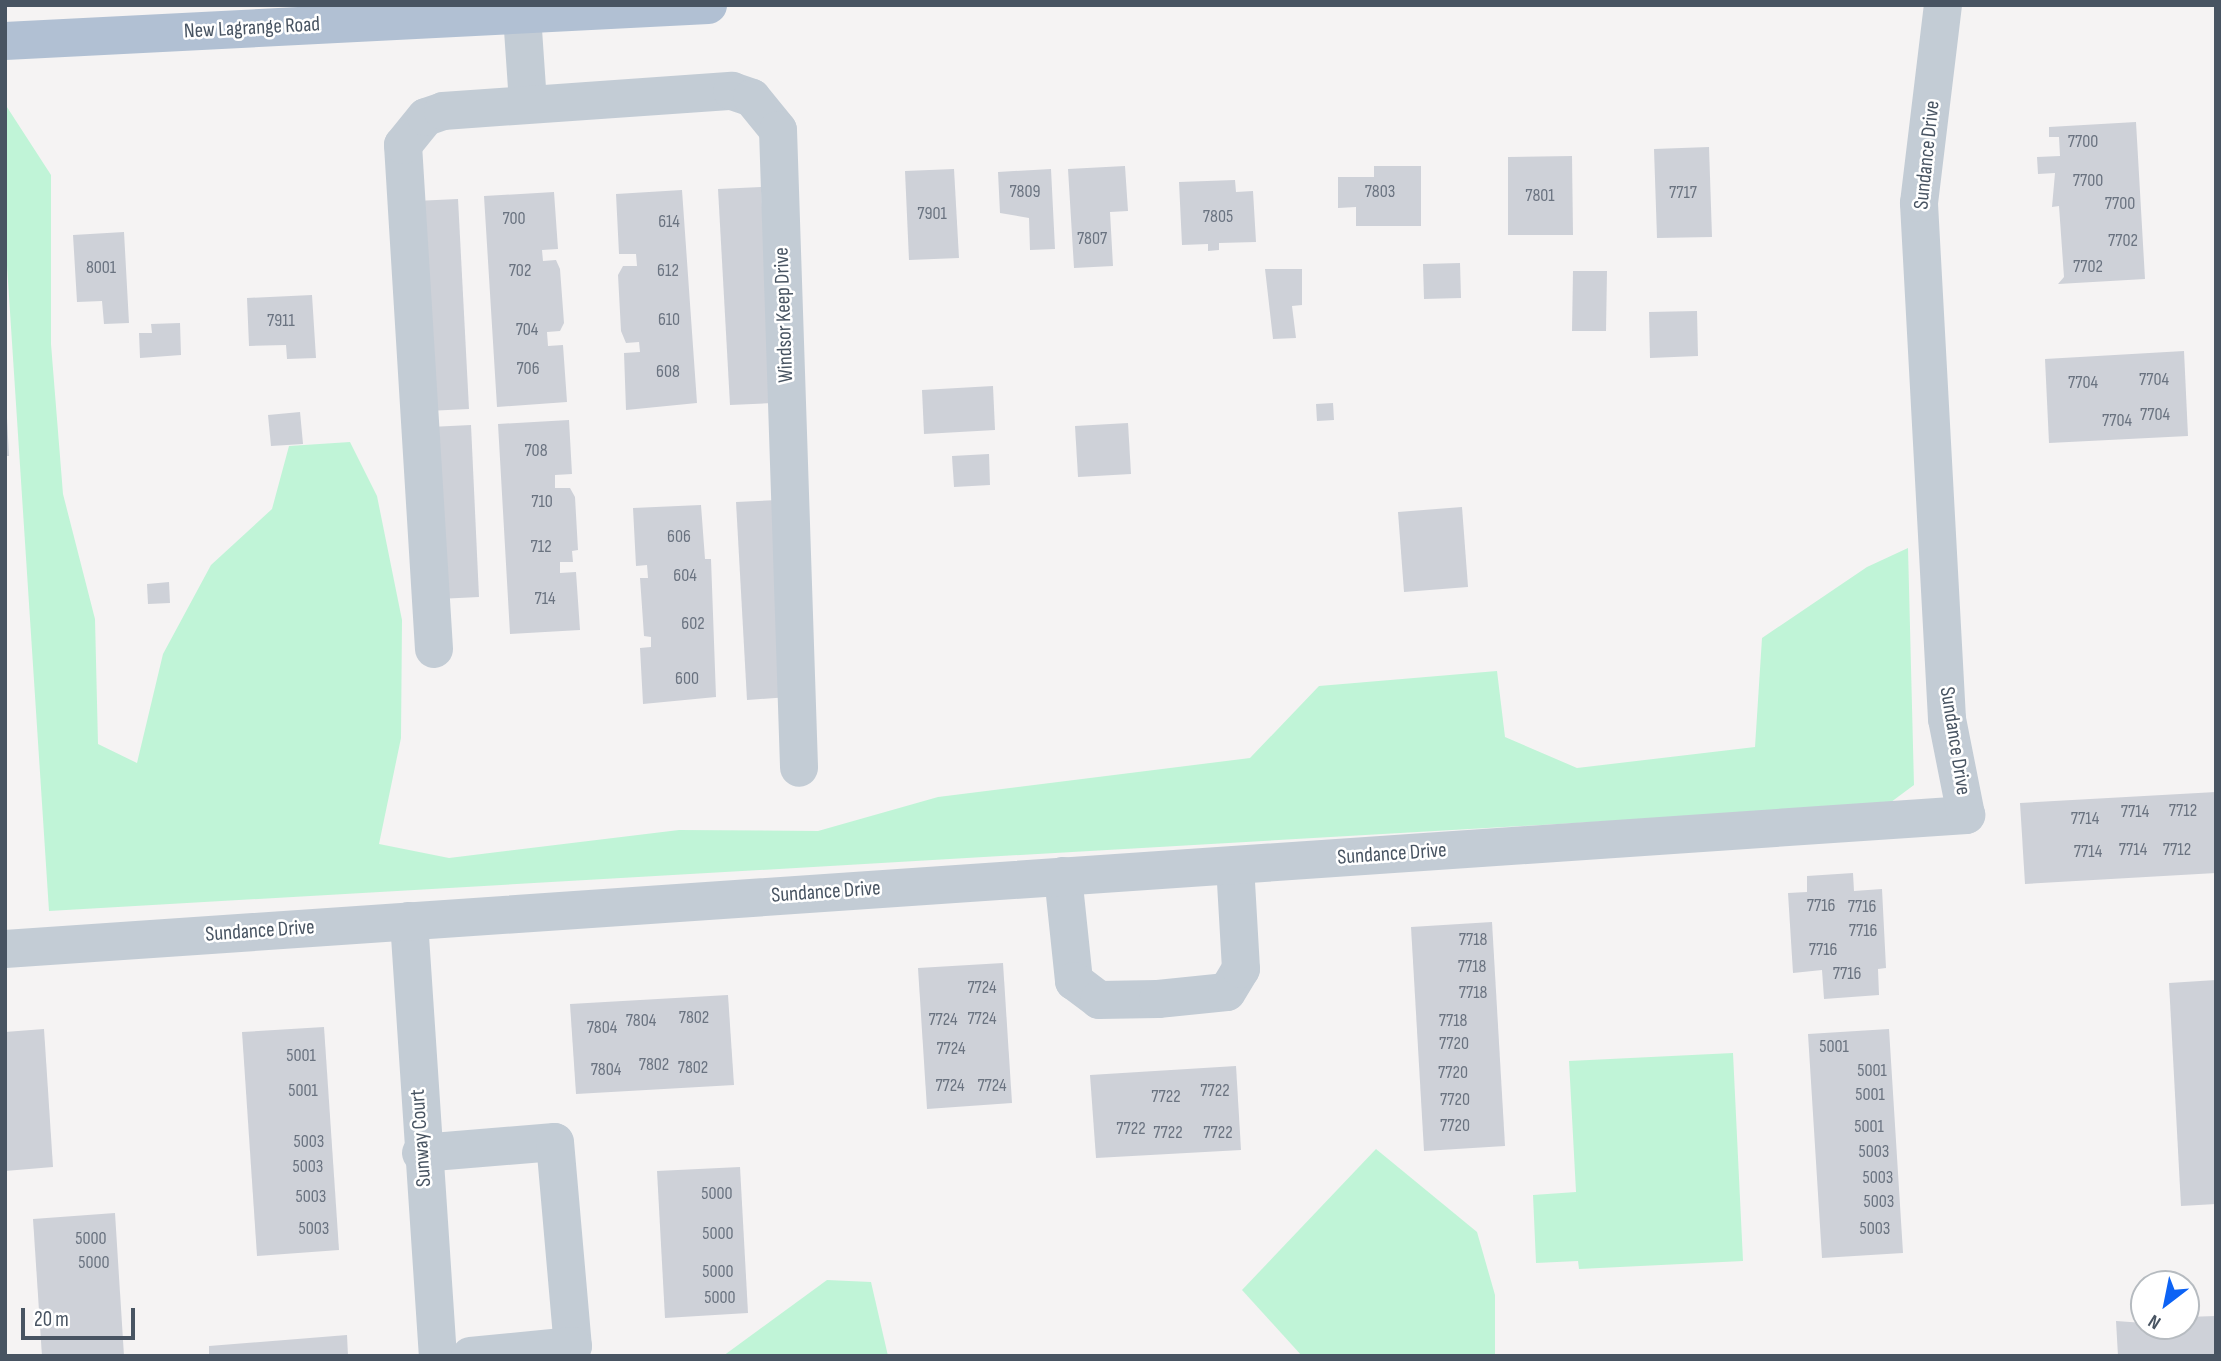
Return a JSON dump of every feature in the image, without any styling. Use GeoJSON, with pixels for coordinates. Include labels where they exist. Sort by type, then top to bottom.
{"type":"FeatureCollection","features":[{"type":"Feature","properties":{"kind":"main road","name":"New Lagrange Road"},"geometry":{"type":"LineString","coordinates":[[5,41],[512,12],[708,5]]}},
{"type":"Feature","properties":{"kind":"street","name":"Sundance Drive"},"geometry":{"type":"LineString","coordinates":[[5,949],[1966,814],[1947,719],[1919,203],[1943,5]]}},
{"type":"Feature","properties":{"kind":"street"},"geometry":{"type":"LineString","coordinates":[[512,12],[528,103]]}},
{"type":"Feature","properties":{"kind":"street","name":"Windsor Keep Drive"},"geometry":{"type":"LineString","coordinates":[[434,649],[402,145],[426,117],[528,103],[732,91],[752,97],[778,130],[799,768]]}},
{"type":"Feature","properties":{"kind":"street"},"geometry":{"type":"LineString","coordinates":[[1063,876],[1074,981],[1100,1000],[1158,999],[1227,992],[1241,969],[1235,865]]}},
{"type":"Feature","properties":{"kind":"street","name":"Sunway Court"},"geometry":{"type":"LineString","coordinates":[[408,921],[421,1153],[438,1356]]}},
{"type":"Feature","properties":{"kind":"street"},"geometry":{"type":"LineString","coordinates":[[421,1153],[555,1142],[573,1346],[470,1356]]}},
{"type":"Feature","properties":{"kind":"green space"},"geometry":{"type":"Polygon","coordinates":[[[5,104],[51,175],[51,344],[63,494],[95,619],[98,744],[137,763],[163,654],[211,565],[272,509],[289,446],[350,442],[377,496],[402,620],[401,738],[379,844],[449,858],[679,830],[818,831],[938,797],[1250,758],[1319,686],[1497,671],[1505,737],[1577,768],[1755,747],[1762,638],[1867,567],[1908,548],[1914,785],[1887,805],[49,911],[5,235],[5,104]]]}},
{"type":"Feature","properties":{"kind":"green space"},"geometry":{"type":"Polygon","coordinates":[[[1733,1053],[1743,1261],[1579,1269],[1578,1261],[1536,1263],[1533,1195],[1576,1192],[1569,1061],[1733,1053]]]}},
{"type":"Feature","properties":{"kind":"green space"},"geometry":{"type":"Polygon","coordinates":[[[1376,1149],[1477,1232],[1495,1295],[1495,1356],[1302,1356],[1242,1290],[1376,1149]]]}},
{"type":"Feature","properties":{"kind":"green space"},"geometry":{"type":"Polygon","coordinates":[[[827,1280],[871,1282],[888,1356],[723,1356],[827,1280]]]}},
{"type":"Feature","properties":{"kind":"building"},"geometry":{"type":"Polygon","coordinates":[[[2136,122],[2145,279],[2058,284],[2064,277],[2059,206],[2052,207],[2055,173],[2038,174],[2037,157],[2060,156],[2059,137],[2049,137],[2049,127],[2136,122]]]}},
{"type":"Feature","properties":{"kind":"building"},"geometry":{"type":"Polygon","coordinates":[[[1709,147],[1712,237],[1657,238],[1654,149],[1709,147]]]}},
{"type":"Feature","properties":{"kind":"building"},"geometry":{"type":"Polygon","coordinates":[[[1572,156],[1573,235],[1508,235],[1508,157],[1572,156]]]}},
{"type":"Feature","properties":{"kind":"building"},"geometry":{"type":"Polygon","coordinates":[[[1125,166],[1128,211],[1110,212],[1113,266],[1074,268],[1068,169],[1125,166]]]}},
{"type":"Feature","properties":{"kind":"building"},"geometry":{"type":"Polygon","coordinates":[[[1374,166],[1421,166],[1421,226],[1356,226],[1356,207],[1338,208],[1338,177],[1374,177],[1374,166]]]}},
{"type":"Feature","properties":{"kind":"building"},"geometry":{"type":"Polygon","coordinates":[[[954,169],[959,258],[909,260],[905,171],[954,169]]]}},
{"type":"Feature","properties":{"kind":"building"},"geometry":{"type":"Polygon","coordinates":[[[1051,169],[1055,249],[1030,250],[1029,218],[1000,213],[998,172],[1051,169]]]}},
{"type":"Feature","properties":{"kind":"building"},"geometry":{"type":"Polygon","coordinates":[[[1235,180],[1236,192],[1253,191],[1256,242],[1219,243],[1219,250],[1208,251],[1208,244],[1182,245],[1179,182],[1235,180]]]}},
{"type":"Feature","properties":{"kind":"building"},"geometry":{"type":"Polygon","coordinates":[[[761,187],[772,403],[730,405],[718,189],[761,187]]]}},
{"type":"Feature","properties":{"kind":"building"},"geometry":{"type":"Polygon","coordinates":[[[682,190],[697,403],[626,410],[624,353],[640,352],[639,342],[626,343],[621,331],[618,275],[623,266],[637,266],[636,254],[619,254],[616,194],[682,190]]]}},
{"type":"Feature","properties":{"kind":"building"},"geometry":{"type":"Polygon","coordinates":[[[554,192],[558,249],[542,250],[543,261],[556,260],[560,269],[564,323],[560,331],[547,332],[548,346],[563,345],[567,402],[497,407],[484,196],[554,192]]]}},
{"type":"Feature","properties":{"kind":"building"},"geometry":{"type":"Polygon","coordinates":[[[458,199],[469,409],[427,411],[415,201],[458,199]]]}},
{"type":"Feature","properties":{"kind":"building"},"geometry":{"type":"Polygon","coordinates":[[[124,232],[129,323],[104,324],[102,301],[77,302],[73,235],[124,232]]]}},
{"type":"Feature","properties":{"kind":"building"},"geometry":{"type":"Polygon","coordinates":[[[1460,263],[1461,298],[1424,299],[1423,264],[1460,263]]]}},
{"type":"Feature","properties":{"kind":"building"},"geometry":{"type":"Polygon","coordinates":[[[1265,269],[1302,269],[1302,305],[1292,306],[1296,338],[1273,339],[1265,269]]]}},
{"type":"Feature","properties":{"kind":"building"},"geometry":{"type":"Polygon","coordinates":[[[1573,271],[1607,271],[1606,331],[1572,331],[1573,271]]]}},
{"type":"Feature","properties":{"kind":"building"},"geometry":{"type":"Polygon","coordinates":[[[312,295],[316,358],[287,359],[286,345],[249,346],[247,298],[312,295]]]}},
{"type":"Feature","properties":{"kind":"building"},"geometry":{"type":"Polygon","coordinates":[[[1697,311],[1698,356],[1650,358],[1649,312],[1697,311]]]}},
{"type":"Feature","properties":{"kind":"building"},"geometry":{"type":"Polygon","coordinates":[[[180,323],[181,355],[140,358],[139,333],[152,333],[151,324],[180,323]]]}},
{"type":"Feature","properties":{"kind":"building"},"geometry":{"type":"Polygon","coordinates":[[[2184,351],[2188,436],[2049,443],[2045,359],[2184,351]]]}},
{"type":"Feature","properties":{"kind":"building"},"geometry":{"type":"Polygon","coordinates":[[[993,386],[995,430],[924,434],[922,390],[993,386]]]}},
{"type":"Feature","properties":{"kind":"building"},"geometry":{"type":"Polygon","coordinates":[[[1333,403],[1334,420],[1317,421],[1316,404],[1333,403]]]}},
{"type":"Feature","properties":{"kind":"building"},"geometry":{"type":"Polygon","coordinates":[[[300,412],[303,444],[271,446],[268,415],[300,412]]]}},
{"type":"Feature","properties":{"kind":"building"},"geometry":{"type":"Polygon","coordinates":[[[7,418],[9,456],[5,456],[7,418]]]}},
{"type":"Feature","properties":{"kind":"building"},"geometry":{"type":"Polygon","coordinates":[[[569,420],[572,474],[555,475],[555,488],[570,488],[575,497],[578,550],[572,551],[573,562],[560,562],[560,573],[576,572],[580,630],[510,634],[498,424],[569,420]]]}},
{"type":"Feature","properties":{"kind":"building"},"geometry":{"type":"Polygon","coordinates":[[[1128,423],[1131,474],[1078,477],[1075,426],[1128,423]]]}},
{"type":"Feature","properties":{"kind":"building"},"geometry":{"type":"Polygon","coordinates":[[[471,425],[479,597],[438,599],[430,427],[471,425]]]}},
{"type":"Feature","properties":{"kind":"building"},"geometry":{"type":"Polygon","coordinates":[[[989,454],[990,485],[954,487],[952,456],[989,454]]]}},
{"type":"Feature","properties":{"kind":"building"},"geometry":{"type":"Polygon","coordinates":[[[778,500],[789,697],[747,700],[736,502],[778,500]]]}},
{"type":"Feature","properties":{"kind":"building"},"geometry":{"type":"Polygon","coordinates":[[[701,505],[705,559],[711,559],[716,697],[643,704],[640,648],[651,647],[651,637],[644,636],[640,578],[648,578],[647,565],[636,566],[633,508],[701,505]]]}},
{"type":"Feature","properties":{"kind":"building"},"geometry":{"type":"Polygon","coordinates":[[[1462,507],[1468,587],[1404,592],[1398,512],[1462,507]]]}},
{"type":"Feature","properties":{"kind":"building"},"geometry":{"type":"Polygon","coordinates":[[[169,582],[170,603],[148,604],[147,584],[169,582]]]}},
{"type":"Feature","properties":{"kind":"building"},"geometry":{"type":"Polygon","coordinates":[[[2216,792],[2216,873],[2025,884],[2020,803],[2216,792]]]}},
{"type":"Feature","properties":{"kind":"building"},"geometry":{"type":"Polygon","coordinates":[[[1853,873],[1854,891],[1882,889],[1886,968],[1878,969],[1879,995],[1824,999],[1822,970],[1793,973],[1788,893],[1807,892],[1807,876],[1853,873]]]}},
{"type":"Feature","properties":{"kind":"building"},"geometry":{"type":"Polygon","coordinates":[[[1492,922],[1505,1146],[1424,1151],[1411,927],[1492,922]]]}},
{"type":"Feature","properties":{"kind":"building"},"geometry":{"type":"Polygon","coordinates":[[[1003,963],[1012,1103],[927,1109],[918,968],[1003,963]]]}},
{"type":"Feature","properties":{"kind":"building"},"geometry":{"type":"Polygon","coordinates":[[[2216,980],[2216,1204],[2181,1206],[2169,983],[2216,980]]]}},
{"type":"Feature","properties":{"kind":"building"},"geometry":{"type":"Polygon","coordinates":[[[728,995],[734,1085],[576,1094],[570,1004],[728,995]]]}},
{"type":"Feature","properties":{"kind":"building"},"geometry":{"type":"Polygon","coordinates":[[[324,1027],[339,1250],[257,1256],[242,1032],[324,1027]]]}},
{"type":"Feature","properties":{"kind":"building"},"geometry":{"type":"Polygon","coordinates":[[[44,1029],[53,1167],[5,1171],[5,1032],[44,1029]]]}},
{"type":"Feature","properties":{"kind":"building"},"geometry":{"type":"Polygon","coordinates":[[[1889,1029],[1903,1253],[1822,1258],[1808,1034],[1889,1029]]]}},
{"type":"Feature","properties":{"kind":"building"},"geometry":{"type":"Polygon","coordinates":[[[1236,1066],[1241,1150],[1096,1158],[1090,1075],[1236,1066]]]}},
{"type":"Feature","properties":{"kind":"building"},"geometry":{"type":"Polygon","coordinates":[[[740,1167],[748,1313],[665,1318],[657,1171],[740,1167]]]}},
{"type":"Feature","properties":{"kind":"building"},"geometry":{"type":"Polygon","coordinates":[[[115,1213],[124,1356],[42,1356],[33,1219],[115,1213]]]}},
{"type":"Feature","properties":{"kind":"building"},"geometry":{"type":"Polygon","coordinates":[[[2216,1316],[2216,1356],[2118,1356],[2116,1321],[2130,1322],[2130,1340],[2200,1340],[2200,1317],[2216,1316]]]}},
{"type":"Feature","properties":{"kind":"building"},"geometry":{"type":"Polygon","coordinates":[[[347,1335],[348,1356],[209,1356],[209,1346],[347,1335]]]}}]}
